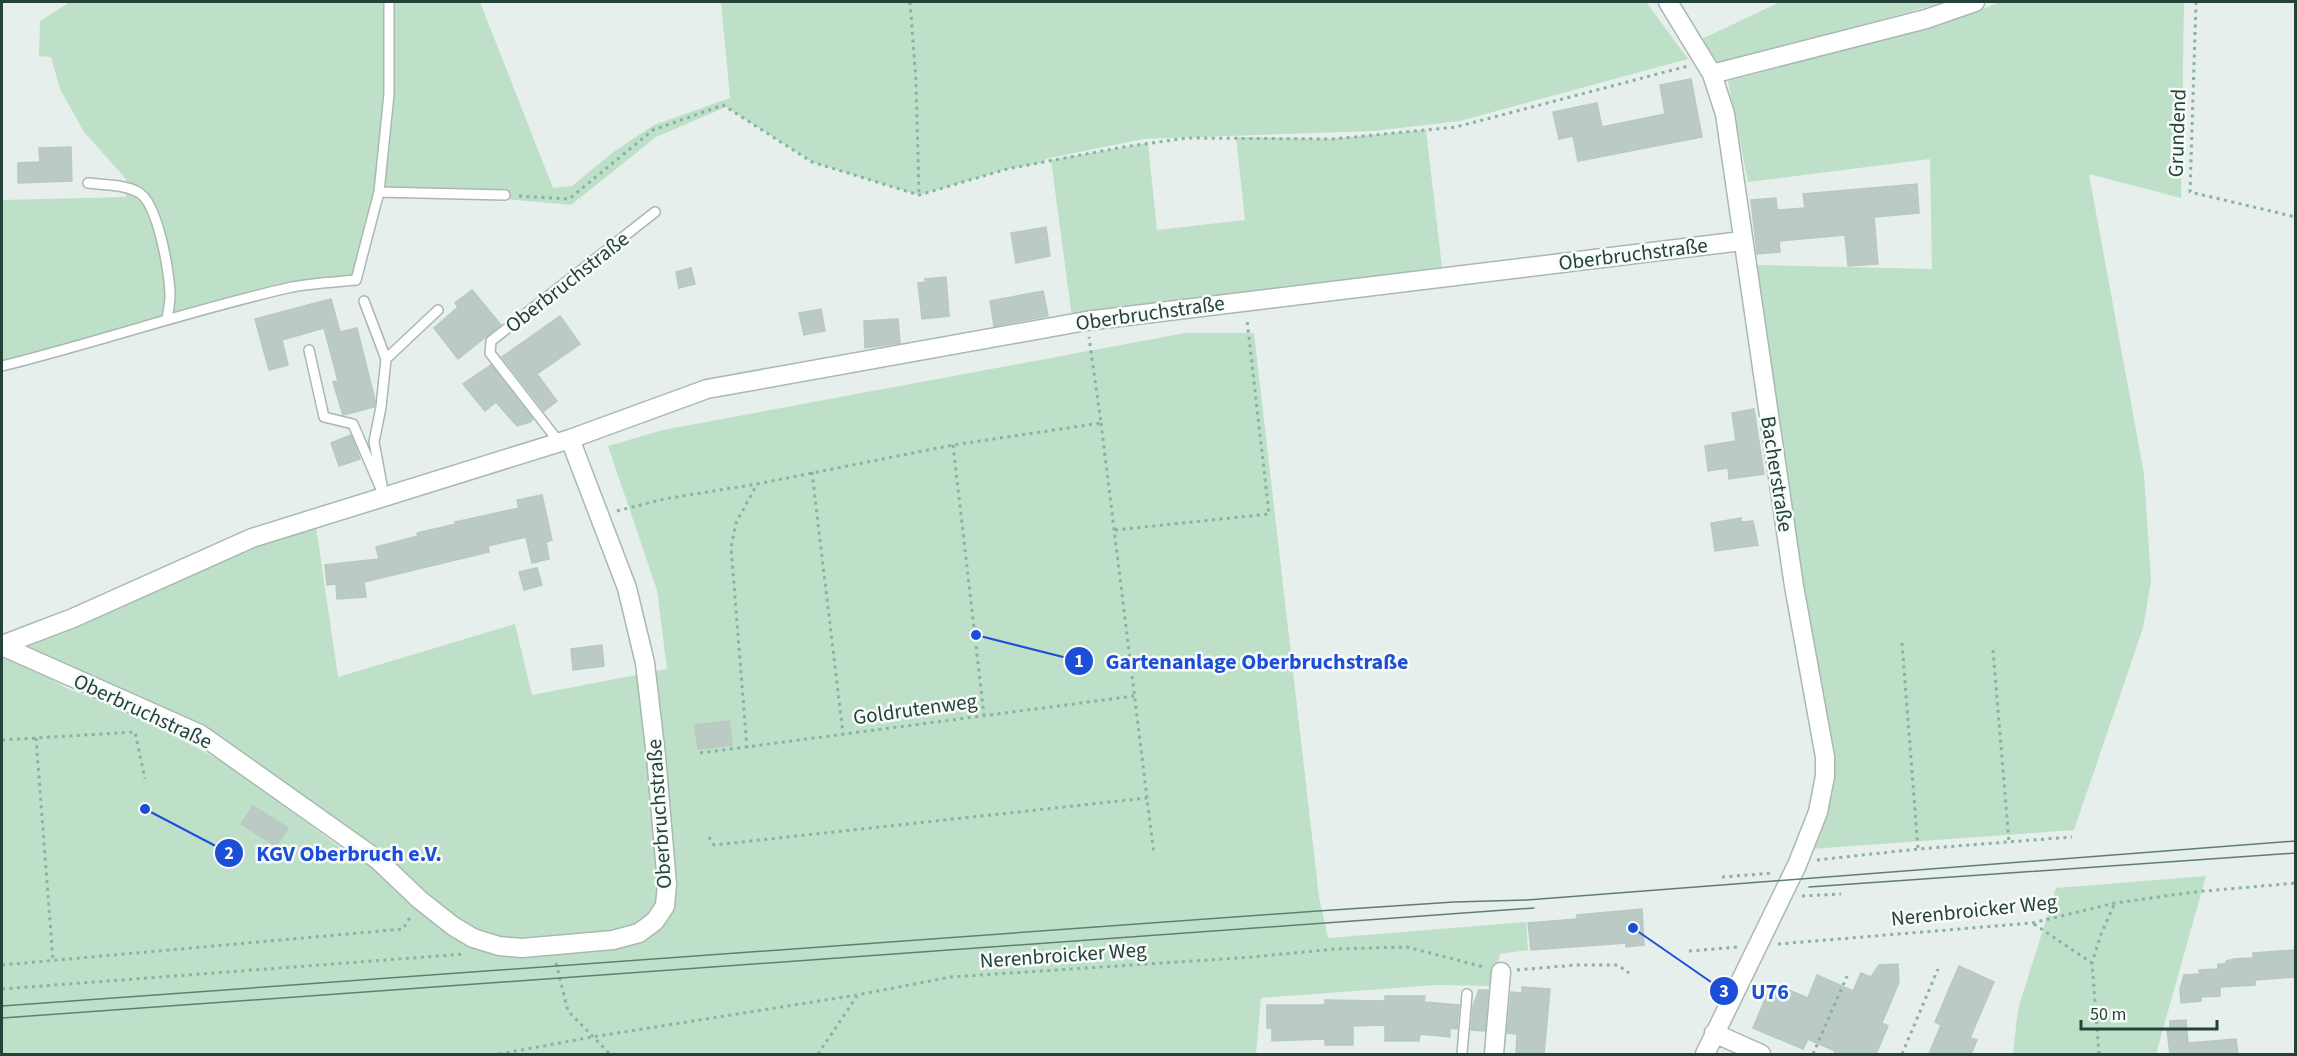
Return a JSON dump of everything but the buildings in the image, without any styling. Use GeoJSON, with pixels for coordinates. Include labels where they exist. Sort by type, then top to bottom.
{"type":"FeatureCollection","features":[{"type":"Feature","properties":{"kind":"street","name":"Bacherstraße"},"geometry":{"type":"LineString","coordinates":[[1668,2],[1712,74],[1725,114],[1794,586],[1825,757],[1823,793],[1797,866],[1705,1054]]}},
{"type":"Feature","properties":{"kind":"street"},"geometry":{"type":"LineString","coordinates":[[1712,74],[1926,19],[1969,3]]}},
{"type":"Feature","properties":{"kind":"street","name":"Oberbruchstraße"},"geometry":{"type":"LineString","coordinates":[[2,646],[73,618],[252,538],[564,440],[707,389],[1086,321],[1243,300],[1742,241]]}},
{"type":"Feature","properties":{"kind":"street","name":"Oberbruchstraße"},"geometry":{"type":"LineString","coordinates":[[2,646],[200,734],[378,860],[420,900],[453,926],[473,938],[499,946],[522,948],[613,940],[639,933],[655,921],[665,906],[667,884],[645,663],[627,588],[600,515],[564,440]]}},
{"type":"Feature","properties":{"kind":"street"},"geometry":{"type":"LineString","coordinates":[[1494,1054],[1501,972]]}},
{"type":"Feature","properties":{"kind":"street"},"geometry":{"type":"LineString","coordinates":[[1714,1033],[1761,1054]]}},
{"type":"Feature","properties":{"kind":"lane"},"geometry":{"type":"LineString","coordinates":[[2,366],[74,348],[167,319],[294,287],[356,280],[379,192],[389,94],[389,2]]}},
{"type":"Feature","properties":{"kind":"lane"},"geometry":{"type":"LineString","coordinates":[[88,183],[113,185],[140,192],[152,209],[167,266],[170,296],[167,319]]}},
{"type":"Feature","properties":{"kind":"lane"},"geometry":{"type":"LineString","coordinates":[[379,192],[505,195]]}},
{"type":"Feature","properties":{"kind":"lane","name":"Oberbruchstraße"},"geometry":{"type":"LineString","coordinates":[[564,440],[490,352],[491,341],[655,212]]}},
{"type":"Feature","properties":{"kind":"lane"},"geometry":{"type":"LineString","coordinates":[[364,301],[386,358],[381,407],[374,442],[384,496]]}},
{"type":"Feature","properties":{"kind":"lane"},"geometry":{"type":"LineString","coordinates":[[386,358],[438,310]]}},
{"type":"Feature","properties":{"kind":"lane"},"geometry":{"type":"LineString","coordinates":[[309,350],[324,417],[353,424],[384,496]]}},
{"type":"Feature","properties":{"kind":"lane"},"geometry":{"type":"LineString","coordinates":[[1462,1054],[1467,994]]}},
{"type":"Feature","properties":{"kind":"path"},"geometry":{"type":"LineString","coordinates":[[910,2],[916,81],[919,195]]}},
{"type":"Feature","properties":{"kind":"path","name":"Grundend"},"geometry":{"type":"LineString","coordinates":[[2196,2],[2190,192],[2295,217]]}},
{"type":"Feature","properties":{"kind":"path"},"geometry":{"type":"LineString","coordinates":[[505,195],[569,199],[653,130],[723,105],[812,162],[919,195],[1007,169],[1123,147],[1187,138],[1333,139],[1456,128],[1689,66],[1712,74]]}},
{"type":"Feature","properties":{"kind":"path"},"geometry":{"type":"LineString","coordinates":[[1114,530],[1269,514],[1250,333],[1243,300]]}},
{"type":"Feature","properties":{"kind":"path"},"geometry":{"type":"LineString","coordinates":[[1086,321],[1101,423],[1154,855]]}},
{"type":"Feature","properties":{"kind":"path"},"geometry":{"type":"LineString","coordinates":[[600,515],[664,499],[953,446],[1101,423]]}},
{"type":"Feature","properties":{"kind":"path"},"geometry":{"type":"LineString","coordinates":[[953,446],[984,715]]}},
{"type":"Feature","properties":{"kind":"path"},"geometry":{"type":"LineString","coordinates":[[812,472],[843,734]]}},
{"type":"Feature","properties":{"kind":"path"},"geometry":{"type":"LineString","coordinates":[[747,748],[731,548],[736,523],[757,483]]}},
{"type":"Feature","properties":{"kind":"path"},"geometry":{"type":"LineString","coordinates":[[1902,643],[1918,849]]}},
{"type":"Feature","properties":{"kind":"path"},"geometry":{"type":"LineString","coordinates":[[1993,651],[2009,842]]}},
{"type":"Feature","properties":{"kind":"path","name":"Goldrutenweg"},"geometry":{"type":"LineString","coordinates":[[700,753],[1134,696]]}},
{"type":"Feature","properties":{"kind":"path"},"geometry":{"type":"LineString","coordinates":[[2,740],[135,732],[145,779]]}},
{"type":"Feature","properties":{"kind":"path"},"geometry":{"type":"LineString","coordinates":[[36,738],[53,960]]}},
{"type":"Feature","properties":{"kind":"path"},"geometry":{"type":"LineString","coordinates":[[709,837],[714,845],[1147,798]]}},
{"type":"Feature","properties":{"kind":"path"},"geometry":{"type":"LineString","coordinates":[[1722,877],[1768,874],[1809,861],[1918,849],[2072,837]]}},
{"type":"Feature","properties":{"kind":"path","name":"Nerenbroicker Weg"},"geometry":{"type":"LineString","coordinates":[[1689,951],[2032,923],[2115,903],[2194,892],[2295,883]]}},
{"type":"Feature","properties":{"kind":"path"},"geometry":{"type":"LineString","coordinates":[[1780,898],[1841,894]]}},
{"type":"Feature","properties":{"kind":"path"},"geometry":{"type":"LineString","coordinates":[[2,965],[403,929],[420,900]]}},
{"type":"Feature","properties":{"kind":"path"},"geometry":{"type":"LineString","coordinates":[[2099,1054],[2092,963],[2101,934],[2115,903]]}},
{"type":"Feature","properties":{"kind":"path"},"geometry":{"type":"LineString","coordinates":[[2032,923],[2092,963]]}},
{"type":"Feature","properties":{"kind":"path"},"geometry":{"type":"LineString","coordinates":[[2,989],[476,953],[499,946]]}},
{"type":"Feature","properties":{"kind":"path"},"geometry":{"type":"LineString","coordinates":[[551,947],[568,1011],[610,1054]]}},
{"type":"Feature","properties":{"kind":"path","name":"Nerenbroicker Weg"},"geometry":{"type":"LineString","coordinates":[[499,1054],[858,995],[951,977],[1252,957],[1334,949],[1407,947],[1501,972],[1576,965],[1618,965],[1629,974]]}},
{"type":"Feature","properties":{"kind":"path"},"geometry":{"type":"LineString","coordinates":[[1902,1054],[1938,969]]}},
{"type":"Feature","properties":{"kind":"path"},"geometry":{"type":"LineString","coordinates":[[1813,1054],[1847,976]]}},
{"type":"Feature","properties":{"kind":"path"},"geometry":{"type":"LineString","coordinates":[[818,1054],[858,995]]}},
{"type":"Feature","properties":{"kind":"green space"},"geometry":{"type":"Polygon","coordinates":[[[70,2],[480,2],[553,188],[572,186],[612,153],[654,125],[730,98],[721,2],[1646,2],[1688,59],[1460,121],[1374,131],[1144,139],[1045,159],[1045,162],[1007,169],[919,195],[812,162],[726,107],[656,137],[571,205],[504,199],[382,196],[357,283],[297,290],[2,364],[2,200],[126,197],[126,179],[84,132],[60,89],[51,57],[39,56],[40,21],[70,2]]]}},
{"type":"Feature","properties":{"kind":"green space"},"geometry":{"type":"Polygon","coordinates":[[[1780,2],[1944,2],[1719,65],[1702,39],[1780,2]]]}},
{"type":"Feature","properties":{"kind":"green space"},"geometry":{"type":"Polygon","coordinates":[[[2000,2],[2184,2],[2181,198],[2089,174],[2144,474],[2151,580],[2143,628],[2074,830],[1811,849],[1828,802],[1757,265],[1932,269],[1930,159],[1748,182],[1728,81],[1944,24],[2000,2]]]}},
{"type":"Feature","properties":{"kind":"green space"},"geometry":{"type":"Polygon","coordinates":[[[1426,130],[1442,267],[1072,318],[1051,160],[1148,143],[1157,230],[1245,220],[1236,137],[1330,139],[1426,130]]]}},
{"type":"Feature","properties":{"kind":"green space"},"geometry":{"type":"Polygon","coordinates":[[[1185,333],[1254,333],[1319,897],[1328,938],[1526,922],[1528,950],[1500,954],[1492,986],[1436,985],[1261,998],[1256,1054],[2,1054],[2,651],[68,689],[122,709],[226,763],[349,854],[348,828],[207,728],[20,647],[301,529],[316,526],[338,677],[515,624],[532,695],[667,669],[657,590],[608,446],[663,430],[1185,333]]]}},
{"type":"Feature","properties":{"kind":"green space"},"geometry":{"type":"Polygon","coordinates":[[[2206,876],[2156,1054],[2013,1054],[2018,1009],[2056,888],[2206,876]]]}},
{"type":"Feature","properties":{"kind":"tram line"},"geometry":{"type":"LineString","coordinates":[[2,1006],[1318,911],[1454,902],[1527,900],[2296,841]]}},
{"type":"Feature","properties":{"kind":"tram line"},"geometry":{"type":"LineString","coordinates":[[1809,887],[2296,853]]}},
{"type":"Feature","properties":{"kind":"tram line"},"geometry":{"type":"LineString","coordinates":[[2,1018],[1534,908]]}},
{"type":"Feature","properties":{"kind":"place","name":"Gartenanlage Oberbruchstraße"},"geometry":{"type":"Point","coordinates":[976,635]}},
{"type":"Feature","properties":{"kind":"place","name":"KGV Oberbruch e.V."},"geometry":{"type":"Point","coordinates":[145,809]}},
{"type":"Feature","properties":{"kind":"place","name":"U76"},"geometry":{"type":"Point","coordinates":[1633,928]}}]}
